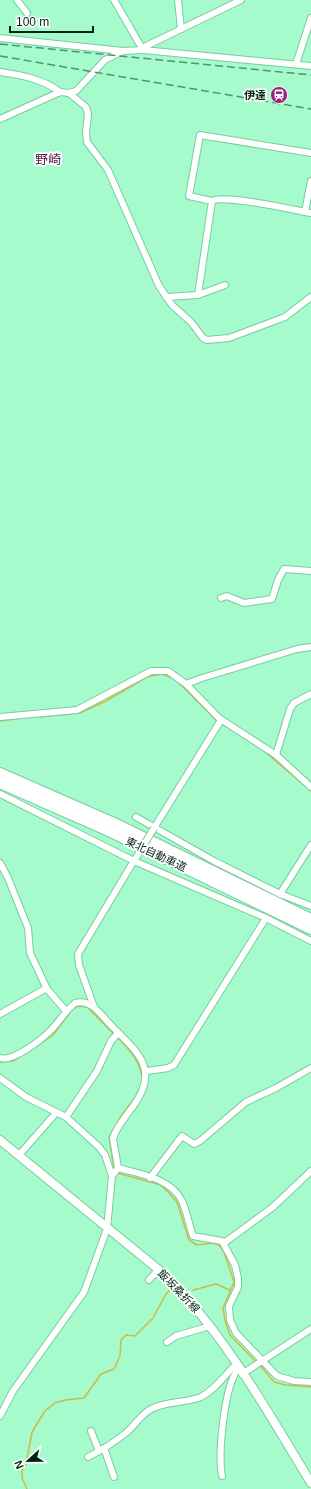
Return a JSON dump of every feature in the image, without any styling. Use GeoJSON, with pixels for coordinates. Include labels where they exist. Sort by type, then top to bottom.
{"type":"FeatureCollection","features":[{"type":"Feature","properties":{"kind":"highway","name":"東北自動車道"},"geometry":{"type":"LineString","coordinates":[[0,773],[114,823],[311,919]]}},
{"type":"Feature","properties":{"kind":"highway","name":"東北自動車道"},"geometry":{"type":"LineString","coordinates":[[0,783],[111,832],[311,929]]}},
{"type":"Feature","properties":{"kind":"main road","name":"飯坂桑折線"},"geometry":{"type":"LineString","coordinates":[[0,1140],[158,1270],[185,1295],[210,1326],[239,1368],[311,1483]]}},
{"type":"Feature","properties":{"kind":"street"},"geometry":{"type":"LineString","coordinates":[[17,0],[27,13]]}},
{"type":"Feature","properties":{"kind":"street"},"geometry":{"type":"LineString","coordinates":[[114,0],[142,49]]}},
{"type":"Feature","properties":{"kind":"street"},"geometry":{"type":"LineString","coordinates":[[178,0],[181,29]]}},
{"type":"Feature","properties":{"kind":"street"},"geometry":{"type":"LineString","coordinates":[[142,49],[241,0]]}},
{"type":"Feature","properties":{"kind":"street"},"geometry":{"type":"LineString","coordinates":[[296,64],[311,18]]}},
{"type":"Feature","properties":{"kind":"street"},"geometry":{"type":"LineString","coordinates":[[0,38],[123,51],[142,49],[311,66]]}},
{"type":"Feature","properties":{"kind":"street"},"geometry":{"type":"LineString","coordinates":[[0,72],[36,79],[52,86],[60,92],[69,93],[76,91],[105,60],[123,51]]}},
{"type":"Feature","properties":{"kind":"street"},"geometry":{"type":"LineString","coordinates":[[0,119],[60,92]]}},
{"type":"Feature","properties":{"kind":"street"},"geometry":{"type":"LineString","coordinates":[[69,93],[86,107],[88,114],[86,133],[87,142],[108,170],[124,203],[158,286],[183,316],[191,322],[203,338],[207,340],[229,338],[285,317],[311,297]]}},
{"type":"Feature","properties":{"kind":"street"},"geometry":{"type":"LineString","coordinates":[[311,153],[200,135],[190,196],[212,201],[216,199],[234,200],[308,213],[311,180]]}},
{"type":"Feature","properties":{"kind":"street"},"geometry":{"type":"LineString","coordinates":[[198,295],[212,201]]}},
{"type":"Feature","properties":{"kind":"street"},"geometry":{"type":"LineString","coordinates":[[166,297],[198,295],[224,285]]}},
{"type":"Feature","properties":{"kind":"street"},"geometry":{"type":"LineString","coordinates":[[221,598],[227,596],[244,603],[272,598],[278,580],[284,569],[311,571]]}},
{"type":"Feature","properties":{"kind":"street"},"geometry":{"type":"LineString","coordinates":[[186,684],[297,649],[311,647]]}},
{"type":"Feature","properties":{"kind":"street"},"geometry":{"type":"LineString","coordinates":[[0,717],[77,710],[146,673],[156,670],[168,671],[186,684],[220,722],[276,755],[311,787]]}},
{"type":"Feature","properties":{"kind":"street"},"geometry":{"type":"LineString","coordinates":[[276,755],[290,709],[294,703],[311,694]]}},
{"type":"Feature","properties":{"kind":"street"},"geometry":{"type":"LineString","coordinates":[[0,1416],[13,1391],[84,1292],[107,1229],[115,1172],[112,1138],[143,1091],[146,1071],[138,1054],[116,1035],[94,1006],[79,964],[78,954],[220,722]]}},
{"type":"Feature","properties":{"kind":"street"},"geometry":{"type":"LineString","coordinates":[[0,794],[135,860],[266,918],[311,941]]}},
{"type":"Feature","properties":{"kind":"street"},"geometry":{"type":"LineString","coordinates":[[136,818],[280,894],[311,906]]}},
{"type":"Feature","properties":{"kind":"street"},"geometry":{"type":"LineString","coordinates":[[280,894],[311,845]]}},
{"type":"Feature","properties":{"kind":"street"},"geometry":{"type":"LineString","coordinates":[[0,863],[22,909],[28,928],[30,953],[47,988],[66,1011]]}},
{"type":"Feature","properties":{"kind":"street"},"geometry":{"type":"LineString","coordinates":[[146,1071],[168,1068],[174,1064],[266,918]]}},
{"type":"Feature","properties":{"kind":"street"},"geometry":{"type":"LineString","coordinates":[[0,1014],[47,988]]}},
{"type":"Feature","properties":{"kind":"street"},"geometry":{"type":"LineString","coordinates":[[0,1058],[10,1058],[38,1041],[50,1031],[66,1011],[79,1002],[94,1006]]}},
{"type":"Feature","properties":{"kind":"street"},"geometry":{"type":"LineString","coordinates":[[66,1117],[97,1071],[116,1035]]}},
{"type":"Feature","properties":{"kind":"street"},"geometry":{"type":"LineString","coordinates":[[150,1178],[182,1136],[194,1144],[200,1142],[246,1102],[276,1088],[311,1068]]}},
{"type":"Feature","properties":{"kind":"street"},"geometry":{"type":"LineString","coordinates":[[0,1078],[26,1097],[66,1117],[99,1147],[115,1172],[150,1178],[164,1183],[175,1190],[184,1205],[193,1236],[201,1239],[216,1239],[224,1243],[235,1266],[238,1278],[238,1288],[229,1306],[230,1320],[236,1333],[272,1373],[282,1379],[311,1382]]}},
{"type":"Feature","properties":{"kind":"street"},"geometry":{"type":"LineString","coordinates":[[19,1155],[56,1113]]}},
{"type":"Feature","properties":{"kind":"street"},"geometry":{"type":"LineString","coordinates":[[224,1243],[273,1207],[311,1171]]}},
{"type":"Feature","properties":{"kind":"street"},"geometry":{"type":"LineString","coordinates":[[149,1280],[158,1270]]}},
{"type":"Feature","properties":{"kind":"street"},"geometry":{"type":"LineString","coordinates":[[167,1342],[176,1336],[210,1326]]}},
{"type":"Feature","properties":{"kind":"street"},"geometry":{"type":"LineString","coordinates":[[88,1457],[102,1450],[128,1431],[143,1414],[154,1407],[200,1397],[212,1390],[222,1378],[239,1368],[261,1361],[311,1329]]}},
{"type":"Feature","properties":{"kind":"street"},"geometry":{"type":"LineString","coordinates":[[222,1476],[220,1454],[229,1386],[234,1373],[239,1368]]}},
{"type":"Feature","properties":{"kind":"street"},"geometry":{"type":"LineString","coordinates":[[91,1431],[102,1450],[114,1477]]}},
{"type":"Feature","properties":{"kind":"waterway"},"geometry":{"type":"LineString","coordinates":[[38,717],[80,713],[106,701],[147,677],[162,674],[175,679],[217,721]]}},
{"type":"Feature","properties":{"kind":"waterway"},"geometry":{"type":"LineString","coordinates":[[0,721],[28,717]]}},
{"type":"Feature","properties":{"kind":"waterway"},"geometry":{"type":"LineString","coordinates":[[220,723],[231,729]]}},
{"type":"Feature","properties":{"kind":"waterway"},"geometry":{"type":"LineString","coordinates":[[264,751],[311,791]]}},
{"type":"Feature","properties":{"kind":"waterway"},"geometry":{"type":"LineString","coordinates":[[31,1050],[53,1035],[72,1010],[78,1006],[87,1007],[115,1035]]}},
{"type":"Feature","properties":{"kind":"waterway"},"geometry":{"type":"LineString","coordinates":[[118,1038],[139,1065],[142,1077]]}},
{"type":"Feature","properties":{"kind":"waterway"},"geometry":{"type":"LineString","coordinates":[[0,1062],[13,1061],[21,1056]]}},
{"type":"Feature","properties":{"kind":"waterway"},"geometry":{"type":"LineString","coordinates":[[114,1169],[109,1137],[121,1116],[134,1099]]}},
{"type":"Feature","properties":{"kind":"waterway"},"geometry":{"type":"LineString","coordinates":[[117,1173],[161,1185],[177,1202],[189,1240],[197,1245],[213,1243],[219,1245],[224,1252],[234,1282],[223,1308],[225,1321],[230,1335],[256,1362]]}},
{"type":"Feature","properties":{"kind":"waterway"},"geometry":{"type":"LineString","coordinates":[[193,1290],[216,1284],[230,1290]]}},
{"type":"Feature","properties":{"kind":"waterway"},"geometry":{"type":"LineString","coordinates":[[27,1489],[22,1478],[22,1471],[26,1464],[32,1432],[45,1411],[55,1403],[65,1400],[84,1398],[101,1374],[114,1369],[120,1356],[121,1340],[126,1335],[135,1336],[153,1318],[166,1294],[171,1289]]}},
{"type":"Feature","properties":{"kind":"waterway"},"geometry":{"type":"LineString","coordinates":[[259,1364],[274,1382],[286,1385],[311,1387]]}},
{"type":"Feature","properties":{"kind":"railway"},"geometry":{"type":"LineString","coordinates":[[0,44],[311,75]]}},
{"type":"Feature","properties":{"kind":"railway"},"geometry":{"type":"LineString","coordinates":[[0,56],[311,109]]}},
{"type":"Feature","properties":{"kind":"place","name":"伊達"},"geometry":{"type":"Point","coordinates":[279,95]}},
{"type":"Feature","properties":{"kind":"district","name":"野崎"},"geometry":{"type":"Point","coordinates":[48,159]}}]}
